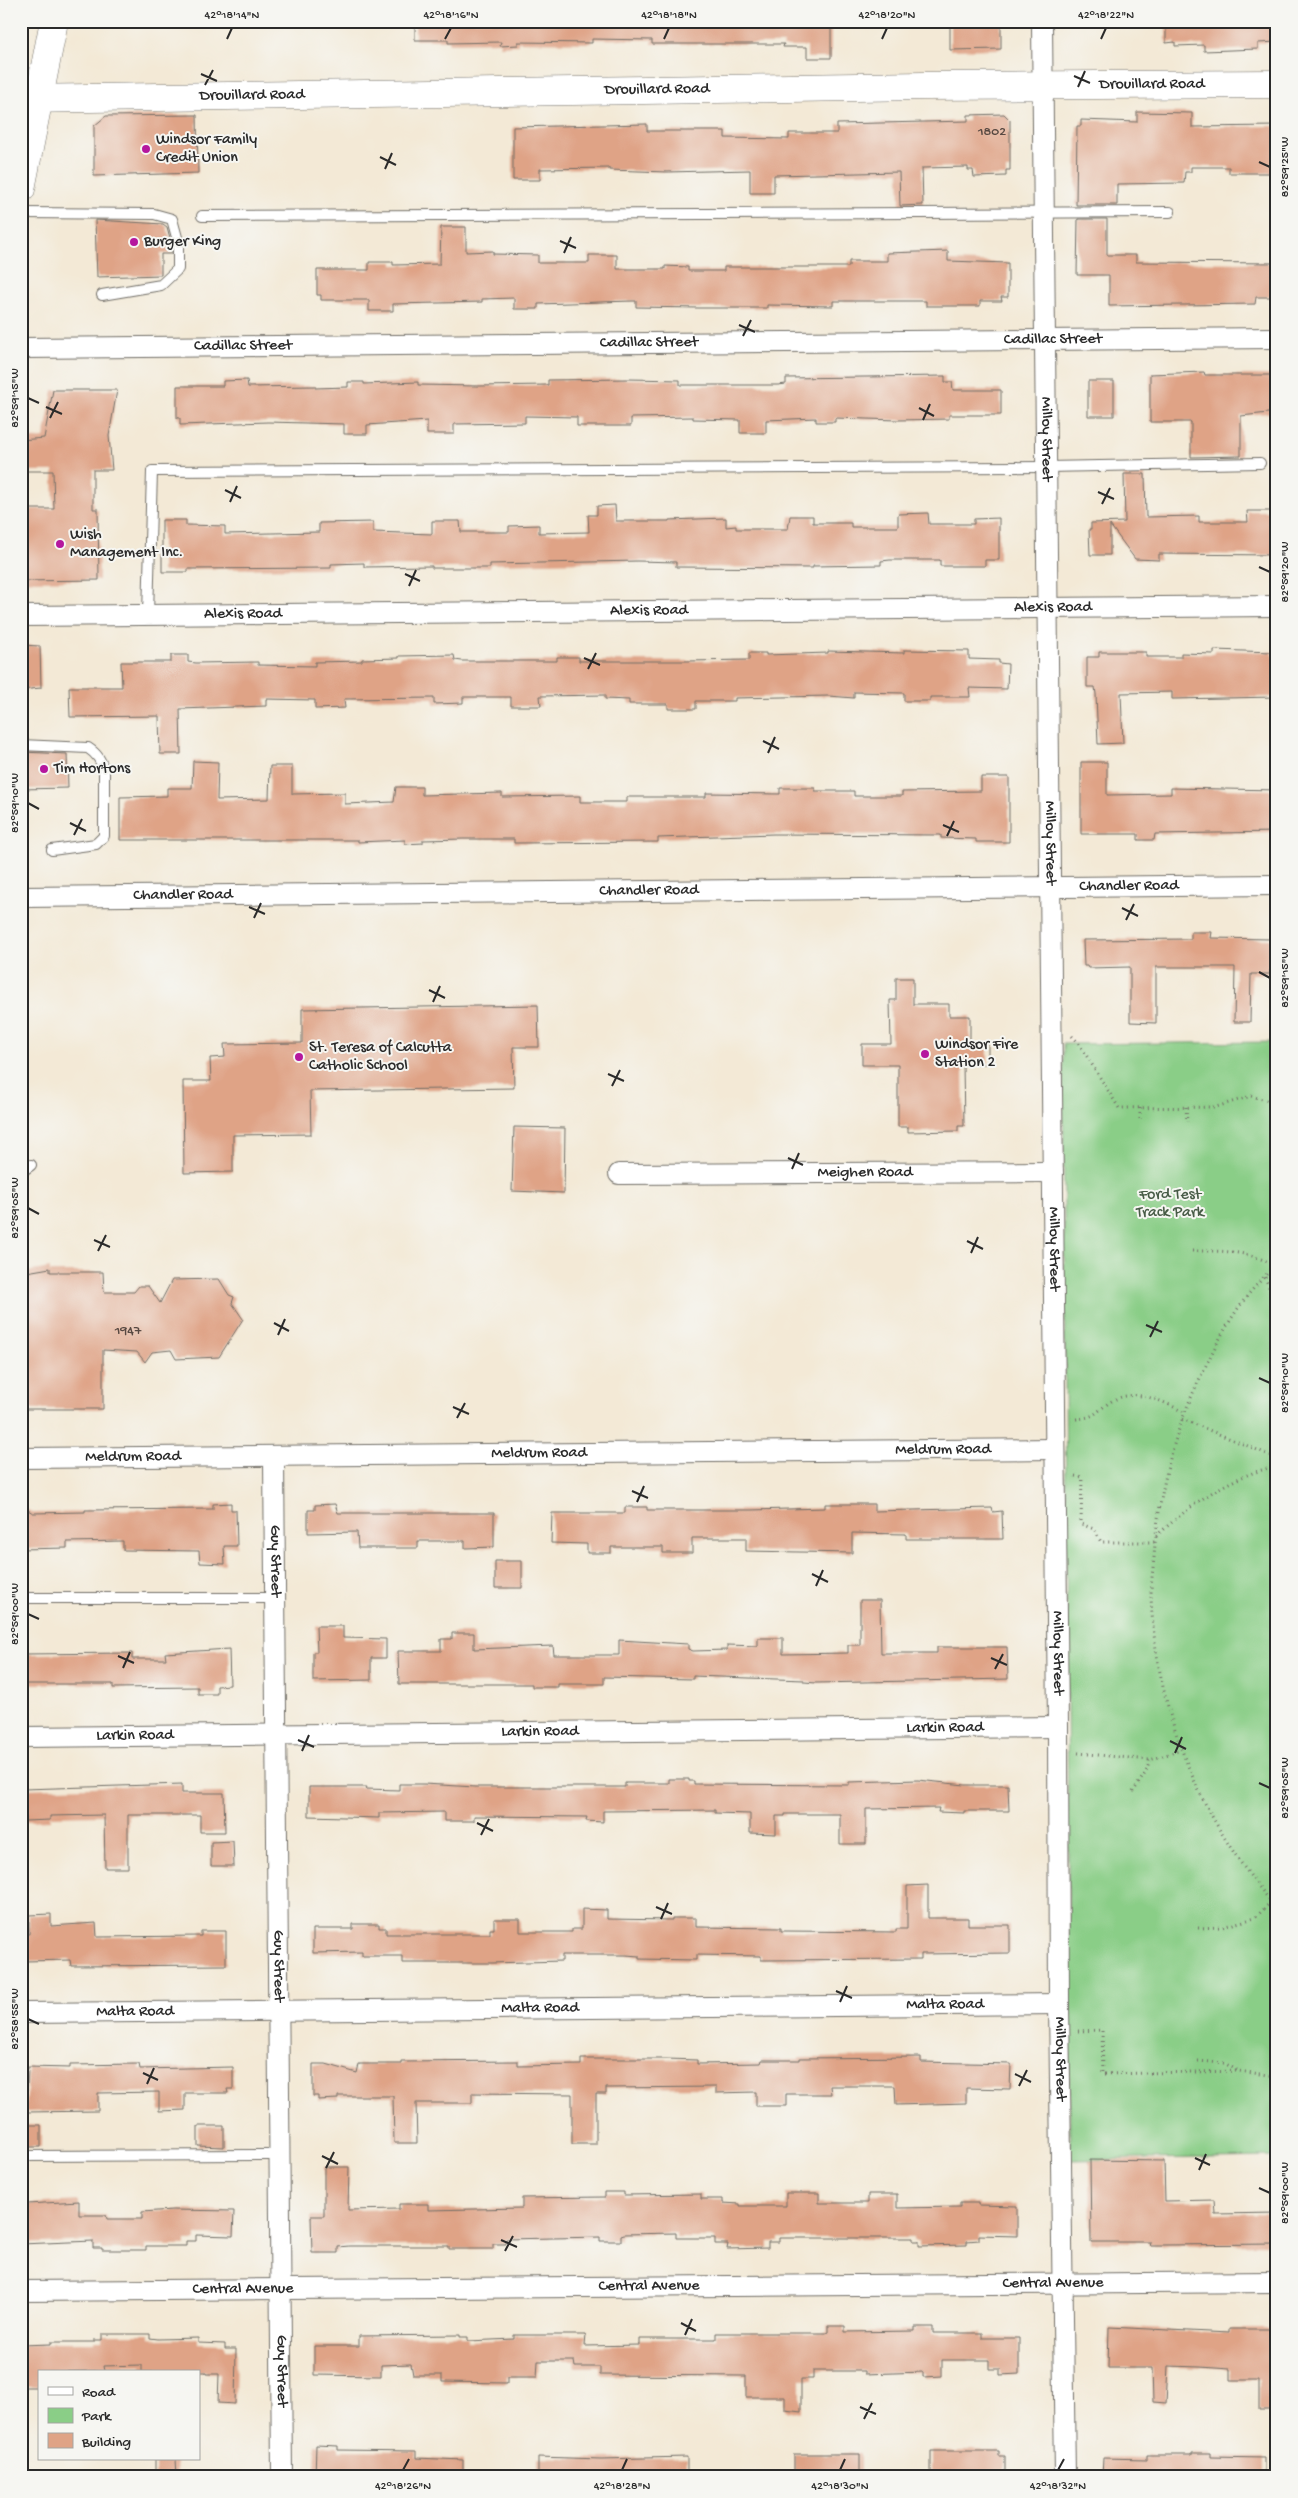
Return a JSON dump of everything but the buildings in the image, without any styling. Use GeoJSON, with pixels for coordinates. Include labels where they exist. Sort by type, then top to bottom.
{"type":"FeatureCollection","features":[{"type":"Feature","properties":{"kind":"street"},"geometry":{"type":"LineString","coordinates":[[21,189],[29,99],[54,21]]}},
{"type":"Feature","properties":{"kind":"street","name":"Milloy Street"},"geometry":{"type":"LineString","coordinates":[[1042,21],[1056,1449],[1059,2004],[1065,2477]]}},
{"type":"Feature","properties":{"kind":"street","name":"Drouillard Road"},"geometry":{"type":"LineString","coordinates":[[29,99],[924,86],[1277,84]]}},
{"type":"Feature","properties":{"kind":"street","name":"Cadillac Street"},"geometry":{"type":"LineString","coordinates":[[21,348],[1277,338]]}},
{"type":"Feature","properties":{"kind":"street","name":"Alexis Road"},"geometry":{"type":"LineString","coordinates":[[21,616],[1277,606]]}},
{"type":"Feature","properties":{"kind":"street","name":"Chandler Road"},"geometry":{"type":"LineString","coordinates":[[21,897],[1277,885]]}},
{"type":"Feature","properties":{"kind":"street","name":"Meighen Road"},"geometry":{"type":"LineString","coordinates":[[618,1174],[1053,1172]]}},
{"type":"Feature","properties":{"kind":"street","name":"Meldrum Road"},"geometry":{"type":"LineString","coordinates":[[21,1458],[1056,1449]]}},
{"type":"Feature","properties":{"kind":"street","name":"Guy Street"},"geometry":{"type":"LineString","coordinates":[[274,1456],[282,2477]]}},
{"type":"Feature","properties":{"kind":"street","name":"Larkin Road"},"geometry":{"type":"LineString","coordinates":[[21,1737],[1058,1727]]}},
{"type":"Feature","properties":{"kind":"street","name":"Malta Road"},"geometry":{"type":"LineString","coordinates":[[21,2013],[1059,2004]]}},
{"type":"Feature","properties":{"kind":"street","name":"Central Avenue"},"geometry":{"type":"LineString","coordinates":[[21,2291],[1277,2282]]}},
{"type":"Feature","properties":{"kind":"lane"},"geometry":{"type":"LineString","coordinates":[[202,216],[1170,212]]}},
{"type":"Feature","properties":{"kind":"lane"},"geometry":{"type":"LineString","coordinates":[[21,213],[154,214],[172,219],[178,241],[178,270],[161,285],[102,296]]}},
{"type":"Feature","properties":{"kind":"lane"},"geometry":{"type":"LineString","coordinates":[[148,615],[152,472],[1046,467],[1260,463]]}},
{"type":"Feature","properties":{"kind":"lane"},"geometry":{"type":"LineString","coordinates":[[21,745],[88,748],[96,753],[104,771],[104,836],[96,844],[52,850]]}},
{"type":"Feature","properties":{"kind":"lane"},"geometry":{"type":"LineString","coordinates":[[21,1172],[31,1165]]}},
{"type":"Feature","properties":{"kind":"lane"},"geometry":{"type":"LineString","coordinates":[[21,1598],[275,1598]]}},
{"type":"Feature","properties":{"kind":"lane"},"geometry":{"type":"LineString","coordinates":[[21,2156],[279,2155]]}},
{"type":"Feature","properties":{"kind":"path"},"geometry":{"type":"LineString","coordinates":[[1067,1031],[1078,1042],[1119,1108],[1216,1107],[1251,1096],[1277,1103]]}},
{"type":"Feature","properties":{"kind":"path"},"geometry":{"type":"LineString","coordinates":[[1186,1107],[1187,1122]]}},
{"type":"Feature","properties":{"kind":"path"},"geometry":{"type":"LineString","coordinates":[[1140,1108],[1140,1123]]}},
{"type":"Feature","properties":{"kind":"path"},"geometry":{"type":"LineString","coordinates":[[1192,1251],[1252,1254],[1276,1264],[1244,1301],[1204,1366],[1174,1439],[1157,1514],[1151,1594],[1159,1671],[1181,1750],[1213,1821],[1257,1886],[1277,1908]]}},
{"type":"Feature","properties":{"kind":"path"},"geometry":{"type":"LineString","coordinates":[[1265,1276],[1274,1300],[1277,1324]]}},
{"type":"Feature","properties":{"kind":"path"},"geometry":{"type":"LineString","coordinates":[[1069,1420],[1091,1418],[1112,1401],[1126,1397],[1145,1397],[1160,1400],[1185,1412]]}},
{"type":"Feature","properties":{"kind":"path"},"geometry":{"type":"LineString","coordinates":[[1182,1419],[1275,1457],[1277,1451]]}},
{"type":"Feature","properties":{"kind":"path"},"geometry":{"type":"LineString","coordinates":[[1155,1536],[1190,1507],[1225,1484],[1277,1466]]}},
{"type":"Feature","properties":{"kind":"path"},"geometry":{"type":"LineString","coordinates":[[1071,1476],[1082,1477],[1081,1524],[1094,1529],[1101,1542],[1155,1542]]}},
{"type":"Feature","properties":{"kind":"path"},"geometry":{"type":"LineString","coordinates":[[1072,1752],[1150,1760],[1181,1750]]}},
{"type":"Feature","properties":{"kind":"path"},"geometry":{"type":"LineString","coordinates":[[1133,1792],[1146,1772],[1150,1760]]}},
{"type":"Feature","properties":{"kind":"path"},"geometry":{"type":"LineString","coordinates":[[1198,1928],[1222,1928],[1255,1918],[1271,1902]]}},
{"type":"Feature","properties":{"kind":"path"},"geometry":{"type":"LineString","coordinates":[[1074,2031],[1102,2030],[1103,2074],[1238,2070],[1277,2076]]}},
{"type":"Feature","properties":{"kind":"path"},"geometry":{"type":"LineString","coordinates":[[1198,2061],[1224,2063],[1238,2070]]}},
{"type":"Feature","properties":{"kind":"green space","name":"Ford Test Track Park"},"geometry":{"type":"Polygon","coordinates":[[[1277,1042],[1277,2157],[1070,2160],[1063,1044],[1277,1042]]]}},
{"type":"Feature","properties":{"kind":"place","name":"Windsor Family Credit Union"},"geometry":{"type":"Point","coordinates":[146,149]}},
{"type":"Feature","properties":{"kind":"place","name":"Burger King"},"geometry":{"type":"Point","coordinates":[134,242]}},
{"type":"Feature","properties":{"kind":"place","name":"Wish Management Inc."},"geometry":{"type":"Point","coordinates":[60,544]}},
{"type":"Feature","properties":{"kind":"place","name":"Tim Hortons"},"geometry":{"type":"Point","coordinates":[44,769]}},
{"type":"Feature","properties":{"kind":"place","name":"Windsor Fire Station 2"},"geometry":{"type":"Point","coordinates":[925,1054]}},
{"type":"Feature","properties":{"kind":"place","name":"St. Teresa of Calcutta Catholic School"},"geometry":{"type":"Point","coordinates":[299,1057]}}]}
